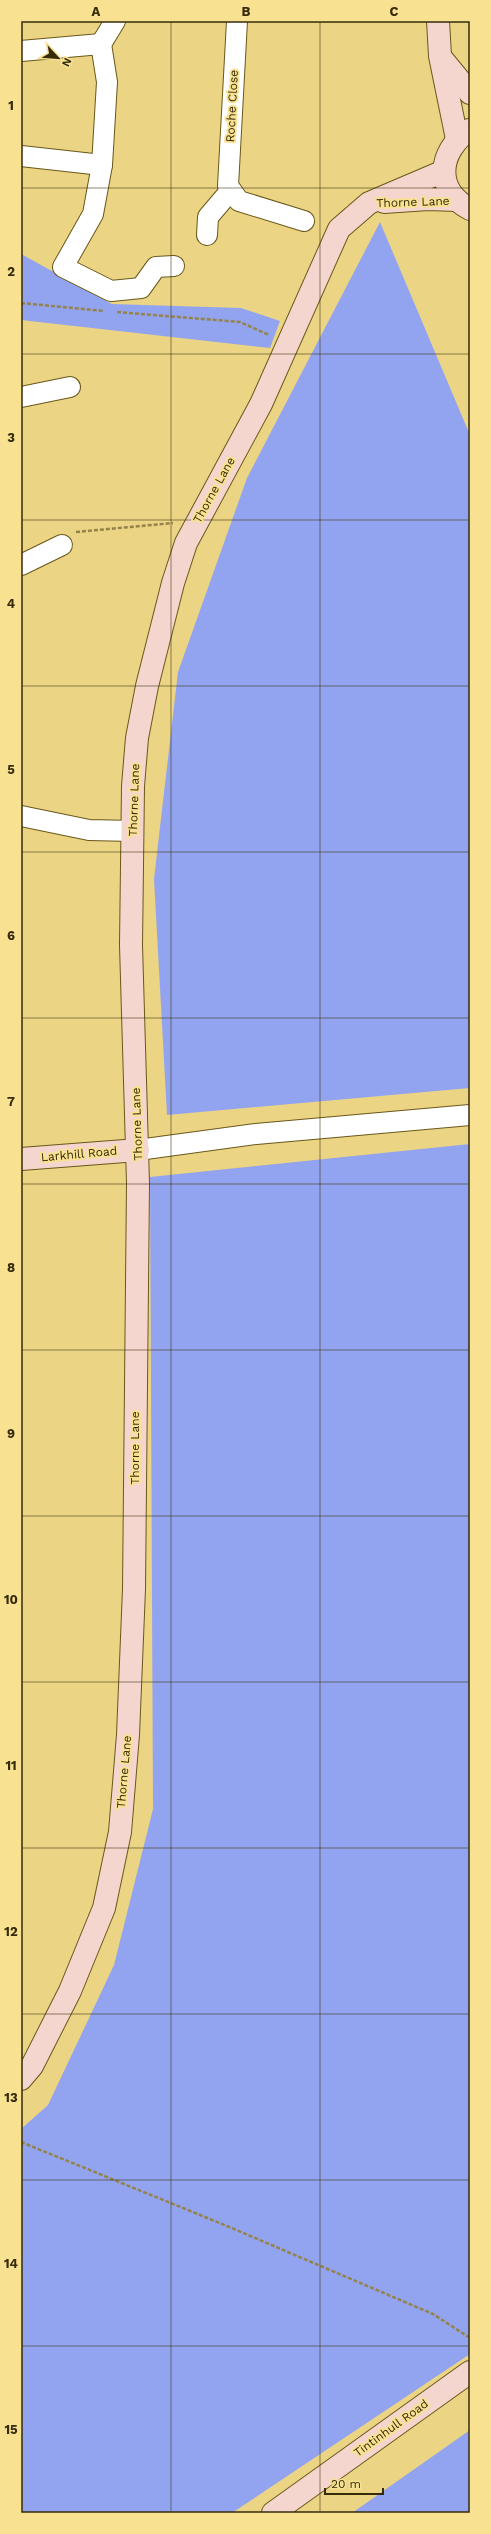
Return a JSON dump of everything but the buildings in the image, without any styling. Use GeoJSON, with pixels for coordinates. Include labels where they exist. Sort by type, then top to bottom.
{"type":"FeatureCollection","features":[{"type":"Feature","properties":{"kind":"street"},"geometry":{"type":"LineString","coordinates":[[115,21],[101,44],[107,82],[102,165],[93,214],[63,267],[111,291],[141,288],[156,267],[174,266]]}},
{"type":"Feature","properties":{"kind":"street","name":"Roche Close"},"geometry":{"type":"LineString","coordinates":[[231,190],[228,186],[237,21]]}},
{"type":"Feature","properties":{"kind":"street"},"geometry":{"type":"LineString","coordinates":[[438,21],[440,56],[463,134],[450,148],[444,171],[450,192],[463,205]]}},
{"type":"Feature","properties":{"kind":"street"},"geometry":{"type":"LineString","coordinates":[[21,51],[101,44]]}},
{"type":"Feature","properties":{"kind":"street"},"geometry":{"type":"LineString","coordinates":[[440,56],[470,92]]}},
{"type":"Feature","properties":{"kind":"street"},"geometry":{"type":"LineString","coordinates":[[21,156],[102,165]]}},
{"type":"Feature","properties":{"kind":"street","name":"Thorne Lane"},"geometry":{"type":"LineString","coordinates":[[21,2079],[32,2066],[70,1991],[104,1908],[120,1832],[128,1735],[134,1589],[138,1150],[131,945],[133,831],[137,738],[147,686],[173,583],[186,543],[260,404],[339,229],[369,203],[444,171]]}},
{"type":"Feature","properties":{"kind":"street"},"geometry":{"type":"LineString","coordinates":[[207,235],[208,217],[231,190],[239,201],[304,221]]}},
{"type":"Feature","properties":{"kind":"street","name":"Thorne Lane"},"geometry":{"type":"LineString","coordinates":[[369,203],[428,199],[463,205]]}},
{"type":"Feature","properties":{"kind":"street"},"geometry":{"type":"LineString","coordinates":[[21,396],[70,387]]}},
{"type":"Feature","properties":{"kind":"street"},"geometry":{"type":"LineString","coordinates":[[21,565],[62,545]]}},
{"type":"Feature","properties":{"kind":"street"},"geometry":{"type":"LineString","coordinates":[[21,816],[90,830],[133,831]]}},
{"type":"Feature","properties":{"kind":"street"},"geometry":{"type":"LineString","coordinates":[[138,1150],[256,1134],[470,1115]]}},
{"type":"Feature","properties":{"kind":"street","name":"Larkhill Road"},"geometry":{"type":"LineString","coordinates":[[21,1159],[138,1150]]}},
{"type":"Feature","properties":{"kind":"street","name":"Tintinhull Road"},"geometry":{"type":"LineString","coordinates":[[273,2513],[470,2372]]}},
{"type":"Feature","properties":{"kind":"path"},"geometry":{"type":"LineString","coordinates":[[21,303],[106,311]]}},
{"type":"Feature","properties":{"kind":"path"},"geometry":{"type":"LineString","coordinates":[[114,312],[240,322],[288,343]]}},
{"type":"Feature","properties":{"kind":"path"},"geometry":{"type":"LineString","coordinates":[[62,545],[71,533],[197,521]]}},
{"type":"Feature","properties":{"kind":"path"},"geometry":{"type":"LineString","coordinates":[[21,2142],[227,2226],[418,2308],[470,2338]]}},
{"type":"Feature","properties":{"kind":"shaded area"},"geometry":{"type":"Polygon","coordinates":[[[380,222],[470,435],[470,1088],[167,1115],[154,879],[178,672],[247,478],[380,222]]]}},
{"type":"Feature","properties":{"kind":"shaded area"},"geometry":{"type":"Polygon","coordinates":[[[21,254],[112,304],[241,308],[280,321],[270,348],[21,320],[21,254]]]}},
{"type":"Feature","properties":{"kind":"shaded area"},"geometry":{"type":"Polygon","coordinates":[[[470,1144],[470,2354],[232,2513],[21,2513],[21,2129],[48,2105],[114,1965],[153,1809],[150,1177],[470,1144]]]}},
{"type":"Feature","properties":{"kind":"shaded area"},"geometry":{"type":"Polygon","coordinates":[[[470,2430],[470,2513],[352,2513],[470,2430]]]}}]}
